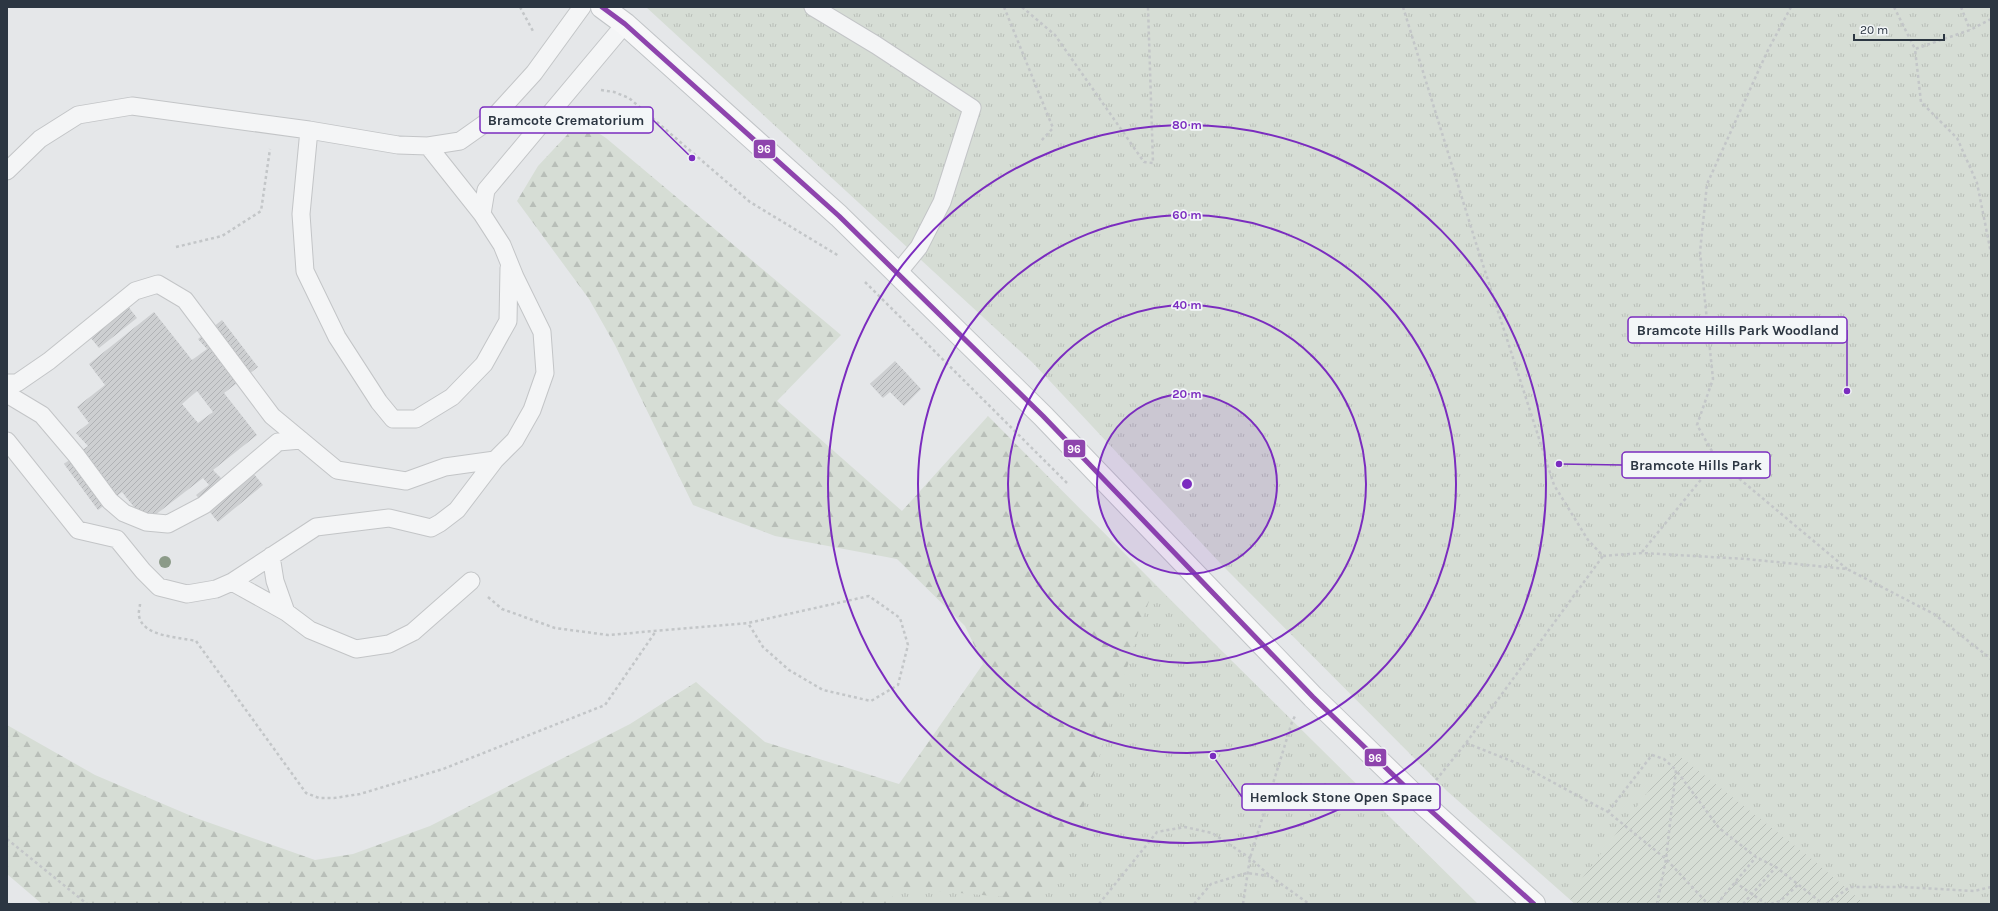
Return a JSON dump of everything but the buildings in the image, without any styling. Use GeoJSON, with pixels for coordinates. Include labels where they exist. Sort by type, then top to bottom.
{"type":"FeatureCollection","features":[{"type":"Feature","properties":{"kind":"main road"},"geometry":{"type":"LineString","coordinates":[[602,7],[625,24],[839,216],[1043,416],[1313,697],[1419,800],[1534,904]]}},
{"type":"Feature","properties":{"kind":"lane"},"geometry":{"type":"LineString","coordinates":[[7,171],[40,138],[78,115],[132,106],[309,130],[398,145],[428,146],[460,141],[494,117],[546,55],[582,7]]}},
{"type":"Feature","properties":{"kind":"lane"},"geometry":{"type":"LineString","coordinates":[[813,7],[876,45],[972,108],[942,202],[919,247],[897,274]]}},
{"type":"Feature","properties":{"kind":"lane"},"geometry":{"type":"LineString","coordinates":[[482,214],[486,190],[625,24]]}},
{"type":"Feature","properties":{"kind":"lane"},"geometry":{"type":"LineString","coordinates":[[309,130],[301,214],[305,272],[337,337],[379,402],[393,419],[416,419],[452,397],[484,364],[508,321],[510,264]]}},
{"type":"Feature","properties":{"kind":"lane"},"geometry":{"type":"LineString","coordinates":[[7,441],[78,530],[117,539],[159,588],[187,594],[216,589],[232,582],[316,527],[389,518],[431,528],[440,523],[457,510],[495,460],[515,440],[532,410],[545,373],[542,332],[502,245],[482,214],[428,146]]}},
{"type":"Feature","properties":{"kind":"lane"},"geometry":{"type":"LineString","coordinates":[[7,383],[16,383],[49,361],[135,291],[158,284],[185,300],[272,416],[337,470],[406,481],[445,467],[495,460]]}},
{"type":"Feature","properties":{"kind":"lane"},"geometry":{"type":"LineString","coordinates":[[7,394],[42,415],[76,455],[110,501],[124,513],[146,522],[168,524],[204,505],[278,442],[301,440]]}},
{"type":"Feature","properties":{"kind":"lane"},"geometry":{"type":"LineString","coordinates":[[271,556],[275,581],[286,612]]}},
{"type":"Feature","properties":{"kind":"lane"},"geometry":{"type":"LineString","coordinates":[[232,582],[286,612],[310,630],[356,649],[389,644],[413,632],[471,582]]}},
{"type":"Feature","properties":{"kind":"path"},"geometry":{"type":"LineString","coordinates":[[520,7],[546,55]]}},
{"type":"Feature","properties":{"kind":"path"},"geometry":{"type":"LineString","coordinates":[[1004,7],[1053,128],[1041,141]]}},
{"type":"Feature","properties":{"kind":"path"},"geometry":{"type":"LineString","coordinates":[[1022,7],[1055,35],[1144,162],[1153,163],[1148,7]]}},
{"type":"Feature","properties":{"kind":"path"},"geometry":{"type":"LineString","coordinates":[[1403,7],[1475,240],[1554,485],[1588,540],[1603,556]]}},
{"type":"Feature","properties":{"kind":"path"},"geometry":{"type":"LineString","coordinates":[[1791,7],[1767,52],[1708,184],[1700,252],[1713,379],[1697,425],[1717,460],[1847,569],[1934,614],[1991,660]]}},
{"type":"Feature","properties":{"kind":"path"},"geometry":{"type":"LineString","coordinates":[[1894,7],[1915,49],[1921,102],[1957,138],[1977,183],[1991,252]]}},
{"type":"Feature","properties":{"kind":"path"},"geometry":{"type":"LineString","coordinates":[[1961,7],[1970,30]]}},
{"type":"Feature","properties":{"kind":"path"},"geometry":{"type":"LineString","coordinates":[[1915,49],[1970,30],[1991,19]]}},
{"type":"Feature","properties":{"kind":"path"},"geometry":{"type":"LineString","coordinates":[[580,79],[592,89],[614,92],[629,98],[750,202],[837,254],[843,260]]}},
{"type":"Feature","properties":{"kind":"path"},"geometry":{"type":"LineString","coordinates":[[176,247],[222,236],[261,211],[274,125]]}},
{"type":"Feature","properties":{"kind":"path"},"geometry":{"type":"LineString","coordinates":[[860,277],[1068,484]]}},
{"type":"Feature","properties":{"kind":"path"},"geometry":{"type":"LineString","coordinates":[[1642,553],[1717,460]]}},
{"type":"Feature","properties":{"kind":"path"},"geometry":{"type":"LineString","coordinates":[[1442,774],[1603,556],[1642,553],[1746,559],[1847,569]]}},
{"type":"Feature","properties":{"kind":"path"},"geometry":{"type":"LineString","coordinates":[[143,571],[139,616],[145,628],[196,641],[306,793],[319,798],[334,798],[360,794],[443,770],[605,705],[656,630]]}},
{"type":"Feature","properties":{"kind":"path"},"geometry":{"type":"LineString","coordinates":[[471,582],[502,609],[555,628],[608,635],[748,623],[869,596],[900,618],[908,645],[898,685],[871,701],[823,690],[788,670],[763,647],[748,623]]}},
{"type":"Feature","properties":{"kind":"path"},"geometry":{"type":"LineString","coordinates":[[1243,904],[1250,858],[1292,722],[1296,714],[1301,719]]}},
{"type":"Feature","properties":{"kind":"path"},"geometry":{"type":"LineString","coordinates":[[1466,743],[1519,764],[1608,812],[1666,859],[1708,904]]}},
{"type":"Feature","properties":{"kind":"path"},"geometry":{"type":"LineString","coordinates":[[1608,812],[1652,755],[1664,759],[1676,770],[1719,828],[1756,857],[1776,867],[1823,904]]}},
{"type":"Feature","properties":{"kind":"path"},"geometry":{"type":"LineString","coordinates":[[1657,904],[1666,859],[1676,770]]}},
{"type":"Feature","properties":{"kind":"path"},"geometry":{"type":"LineString","coordinates":[[1099,904],[1157,832],[1185,827],[1212,833],[1250,858],[1270,876],[1309,904]]}},
{"type":"Feature","properties":{"kind":"path"},"geometry":{"type":"LineString","coordinates":[[7,839],[87,904]]}},
{"type":"Feature","properties":{"kind":"path"},"geometry":{"type":"LineString","coordinates":[[1717,904],[1756,857]]}},
{"type":"Feature","properties":{"kind":"path"},"geometry":{"type":"LineString","coordinates":[[1743,904],[1776,867]]}},
{"type":"Feature","properties":{"kind":"path"},"geometry":{"type":"LineString","coordinates":[[1194,904],[1211,884],[1247,873],[1270,876]]}},
{"type":"Feature","properties":{"kind":"path"},"geometry":{"type":"LineString","coordinates":[[1735,882],[1766,904]]}},
{"type":"Feature","properties":{"kind":"path"},"geometry":{"type":"LineString","coordinates":[[1771,904],[1780,901],[1798,884]]}},
{"type":"Feature","properties":{"kind":"path"},"geometry":{"type":"LineString","coordinates":[[1826,904],[1850,887],[1903,887],[1974,891],[1991,887]]}},
{"type":"Feature","properties":{"kind":"green space"},"geometry":{"type":"Polygon","coordinates":[[[646,7],[1991,7],[1991,904],[1575,904],[1447,791],[1222,565],[1033,363],[646,7]]]}},
{"type":"Feature","properties":{"kind":"green space"},"geometry":{"type":"Polygon","coordinates":[[[580,121],[606,138],[841,335],[777,401],[902,511],[988,416],[1292,722],[1436,863],[1456,904],[42,904],[7,874],[7,725],[95,775],[196,818],[315,860],[353,854],[430,826],[630,724],[696,682],[765,742],[899,784],[983,664],[965,626],[897,559],[775,536],[693,505],[615,345],[589,299],[517,201],[538,166],[580,121]]]}},
{"type":"Feature","properties":{"kind":"green space"},"geometry":{"type":"Polygon","coordinates":[[[1155,585],[1478,904],[892,904],[894,887],[1038,900],[1064,870],[1140,626],[1155,585]]]}},
{"type":"Feature","properties":{"kind":"green space"},"geometry":{"type":"Polygon","coordinates":[[[1677,754],[1813,860],[1865,904],[1575,904],[1568,897],[1677,754]]]}},
{"type":"Feature","properties":{"kind":"transit line","name":"96"},"geometry":{"type":"LineString","coordinates":[[602,7],[625,24],[839,216],[1043,416],[1313,697],[1419,800],[1534,904]]}},
{"type":"Feature","properties":{"kind":"place","name":"Bramcote Crematorium"},"geometry":{"type":"Point","coordinates":[692,158]}},
{"type":"Feature","properties":{"kind":"place","name":"Bramcote Hills Park Woodland"},"geometry":{"type":"Point","coordinates":[1847,391]}},
{"type":"Feature","properties":{"kind":"place","name":"Bramcote Hills Park"},"geometry":{"type":"Point","coordinates":[1559,464]}},
{"type":"Feature","properties":{"kind":"place","name":"Hemlock Stone Open Space"},"geometry":{"type":"Point","coordinates":[1213,756]}}]}
